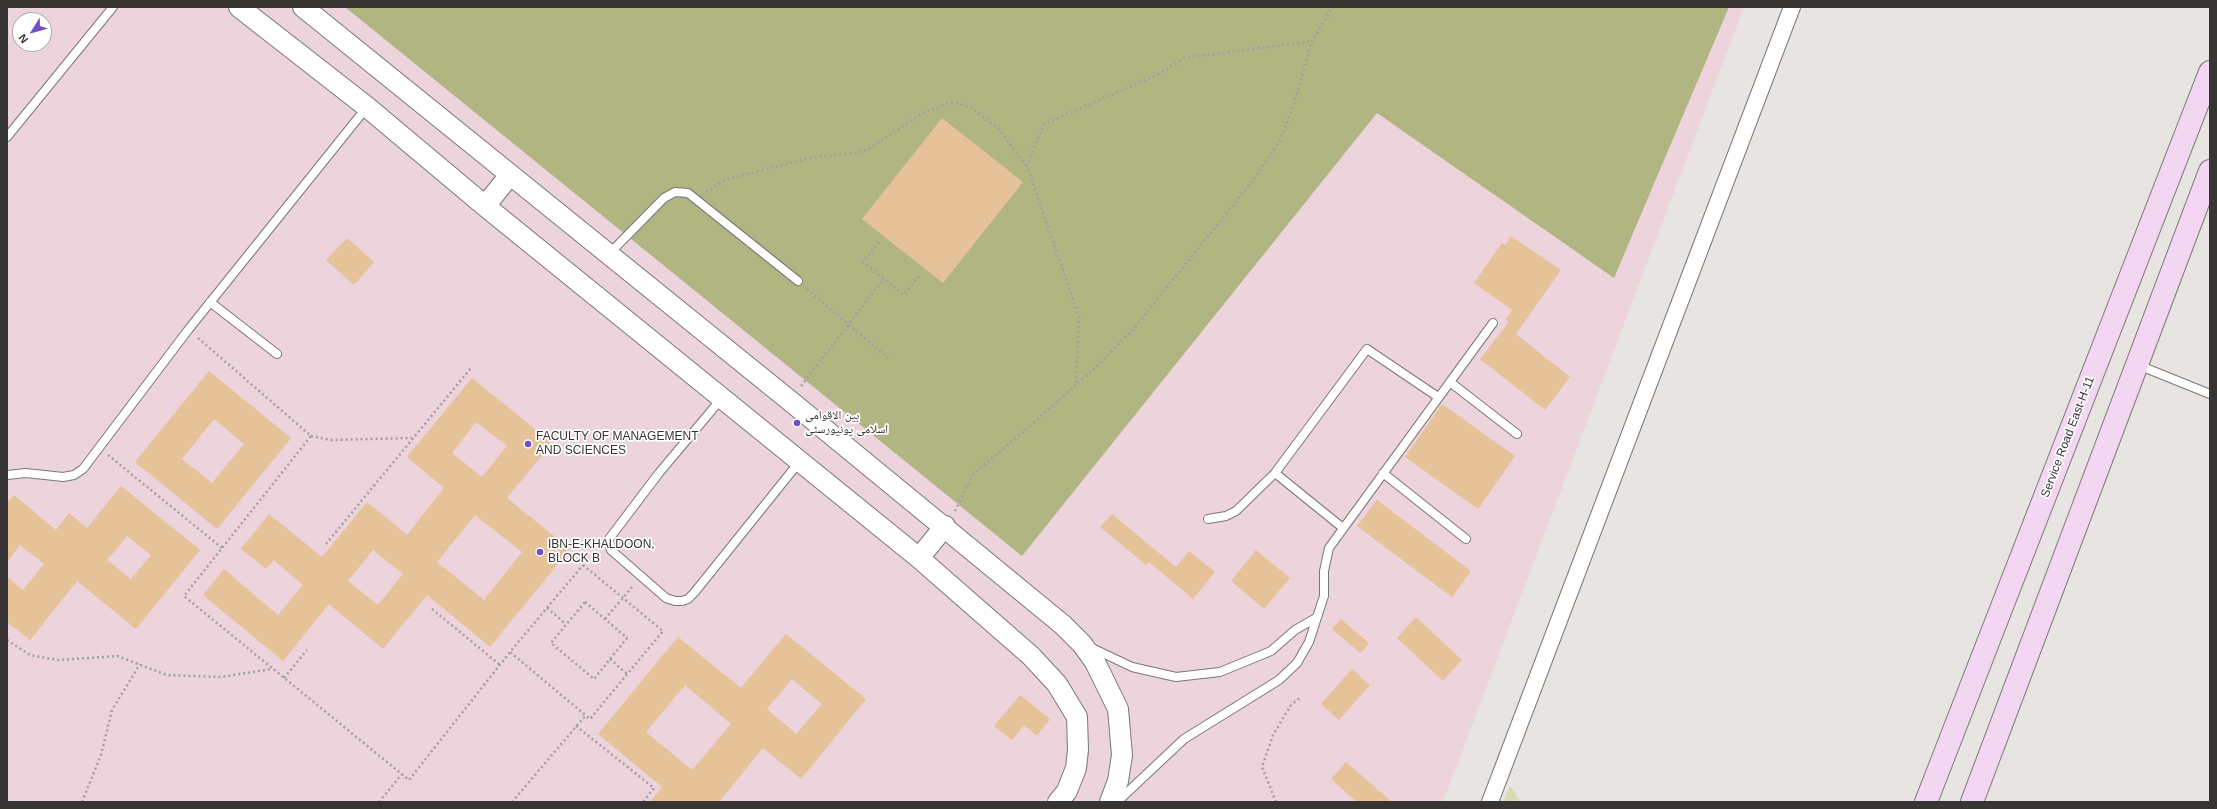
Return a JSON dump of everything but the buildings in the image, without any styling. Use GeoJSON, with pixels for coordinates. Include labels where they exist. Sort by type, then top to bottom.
{"type":"FeatureCollection","features":[{"type":"Feature","properties":{"kind":"main road","name":"Service Road East-H-11"},"geometry":{"type":"LineString","coordinates":[[1926,802],[2210,72]]}},
{"type":"Feature","properties":{"kind":"main road"},"geometry":{"type":"LineString","coordinates":[[1972,802],[2210,171]]}},
{"type":"Feature","properties":{"kind":"street"},"geometry":{"type":"LineString","coordinates":[[239,7],[367,107],[485,206],[919,558],[1030,656],[1057,684],[1077,717],[1078,750],[1076,768],[1067,791],[1058,802]]}},
{"type":"Feature","properties":{"kind":"street"},"geometry":{"type":"LineString","coordinates":[[303,7],[945,526],[1064,625],[1082,644],[1095,662],[1118,709],[1122,755],[1118,781],[1110,802]]}},
{"type":"Feature","properties":{"kind":"street"},"geometry":{"type":"LineString","coordinates":[[1490,802],[1792,7]]}},
{"type":"Feature","properties":{"kind":"street"},"geometry":{"type":"LineString","coordinates":[[485,206],[510,175]]}},
{"type":"Feature","properties":{"kind":"street"},"geometry":{"type":"LineString","coordinates":[[919,558],[945,526]]}},
{"type":"Feature","properties":{"kind":"lane"},"geometry":{"type":"LineString","coordinates":[[7,136],[113,7]]}},
{"type":"Feature","properties":{"kind":"lane"},"geometry":{"type":"LineString","coordinates":[[7,475],[26,473],[63,477],[74,475],[83,469],[188,330],[367,107]]}},
{"type":"Feature","properties":{"kind":"lane"},"geometry":{"type":"LineString","coordinates":[[609,254],[664,198],[675,192],[688,193],[698,199],[798,281]]}},
{"type":"Feature","properties":{"kind":"lane"},"geometry":{"type":"LineString","coordinates":[[210,302],[277,354]]}},
{"type":"Feature","properties":{"kind":"lane"},"geometry":{"type":"LineString","coordinates":[[1117,802],[1184,739],[1279,680],[1297,663],[1310,642],[1316,618],[1324,596],[1324,570],[1329,548],[1382,473],[1493,323]]}},
{"type":"Feature","properties":{"kind":"lane"},"geometry":{"type":"LineString","coordinates":[[1208,519],[1226,516],[1236,511],[1275,473],[1367,349],[1438,397]]}},
{"type":"Feature","properties":{"kind":"lane"},"geometry":{"type":"LineString","coordinates":[[2137,364],[2210,394]]}},
{"type":"Feature","properties":{"kind":"lane"},"geometry":{"type":"LineString","coordinates":[[1450,382],[1517,434]]}},
{"type":"Feature","properties":{"kind":"lane"},"geometry":{"type":"LineString","coordinates":[[722,398],[611,534],[609,544],[611,550],[666,598],[675,602],[688,599],[800,461]]}},
{"type":"Feature","properties":{"kind":"lane"},"geometry":{"type":"LineString","coordinates":[[1275,473],[1343,528]]}},
{"type":"Feature","properties":{"kind":"lane"},"geometry":{"type":"LineString","coordinates":[[1382,473],[1466,539]]}},
{"type":"Feature","properties":{"kind":"lane"},"geometry":{"type":"LineString","coordinates":[[1082,644],[1132,667],[1176,677],[1183,677],[1220,672],[1271,651],[1295,630],[1316,618]]}},
{"type":"Feature","properties":{"kind":"path"},"geometry":{"type":"LineString","coordinates":[[945,526],[960,504],[974,473],[1030,426],[1076,383],[1095,368],[1134,328],[1255,178],[1280,140],[1294,104],[1312,41],[1333,7]]}},
{"type":"Feature","properties":{"kind":"path"},"geometry":{"type":"LineString","coordinates":[[1027,166],[1044,124],[1160,74],[1185,58],[1312,41]]}},
{"type":"Feature","properties":{"kind":"path"},"geometry":{"type":"LineString","coordinates":[[698,199],[711,188],[727,179],[814,157],[857,153],[870,148],[923,113],[951,102],[970,107],[998,128],[1027,166],[1079,317],[1076,383]]}},
{"type":"Feature","properties":{"kind":"path"},"geometry":{"type":"LineString","coordinates":[[879,242],[863,262],[904,295],[919,276]]}},
{"type":"Feature","properties":{"kind":"path"},"geometry":{"type":"LineString","coordinates":[[789,400],[884,278]]}},
{"type":"Feature","properties":{"kind":"path"},"geometry":{"type":"LineString","coordinates":[[798,281],[890,360]]}},
{"type":"Feature","properties":{"kind":"path"},"geometry":{"type":"LineString","coordinates":[[188,330],[311,436],[331,440],[413,438]]}},
{"type":"Feature","properties":{"kind":"path"},"geometry":{"type":"LineString","coordinates":[[326,544],[471,368]]}},
{"type":"Feature","properties":{"kind":"path"},"geometry":{"type":"LineString","coordinates":[[311,436],[184,596],[409,780],[510,652],[583,565],[663,631],[590,719],[510,652]]}},
{"type":"Feature","properties":{"kind":"path"},"geometry":{"type":"LineString","coordinates":[[100,448],[222,548]]}},
{"type":"Feature","properties":{"kind":"path"},"geometry":{"type":"LineString","coordinates":[[605,619],[641,576]]}},
{"type":"Feature","properties":{"kind":"path"},"geometry":{"type":"LineString","coordinates":[[585,602],[628,638],[594,679],[551,643],[566,624],[585,602]]}},
{"type":"Feature","properties":{"kind":"path"},"geometry":{"type":"LineString","coordinates":[[547,608],[566,624]]}},
{"type":"Feature","properties":{"kind":"path"},"geometry":{"type":"LineString","coordinates":[[432,609],[500,665]]}},
{"type":"Feature","properties":{"kind":"path"},"geometry":{"type":"LineString","coordinates":[[7,640],[30,654],[58,660],[117,656],[167,675],[220,677],[272,669]]}},
{"type":"Feature","properties":{"kind":"path"},"geometry":{"type":"LineString","coordinates":[[284,678],[307,650]]}},
{"type":"Feature","properties":{"kind":"path"},"geometry":{"type":"LineString","coordinates":[[610,659],[627,674]]}},
{"type":"Feature","properties":{"kind":"path"},"geometry":{"type":"LineString","coordinates":[[82,802],[101,755],[112,710],[140,664]]}},
{"type":"Feature","properties":{"kind":"path"},"geometry":{"type":"LineString","coordinates":[[1276,802],[1262,767],[1273,735],[1291,705],[1301,697]]}},
{"type":"Feature","properties":{"kind":"path"},"geometry":{"type":"LineString","coordinates":[[512,802],[586,715]]}},
{"type":"Feature","properties":{"kind":"path"},"geometry":{"type":"LineString","coordinates":[[576,726],[654,788],[643,802]]}},
{"type":"Feature","properties":{"kind":"path"},"geometry":{"type":"LineString","coordinates":[[379,802],[402,774]]}},
{"type":"Feature","properties":{"kind":"shaded area","name":"بین الاقوامی اسلامی یونیورسٹی"},"geometry":{"type":"Polygon","coordinates":[[[7,7],[1744,7],[1443,802],[7,802],[7,7]]]}},
{"type":"Feature","properties":{"kind":"green space"},"geometry":{"type":"Polygon","coordinates":[[[345,7],[1729,7],[1614,278],[1377,113],[1022,556],[345,7]]]}},
{"type":"Feature","properties":{"kind":"green space"},"geometry":{"type":"Polygon","coordinates":[[[1510,785],[1520,802],[1503,802],[1510,785]]]}},
{"type":"Feature","properties":{"kind":"place","name":"بین الاقوامی اسلامی یونیورسٹی"},"geometry":{"type":"Point","coordinates":[797,423]}},
{"type":"Feature","properties":{"kind":"place","name":"FACULTY OF MANAGEMENT AND SCIENCES"},"geometry":{"type":"Point","coordinates":[528,444]}},
{"type":"Feature","properties":{"kind":"place","name":"IBN-E-KHALDOON, BLOCK B"},"geometry":{"type":"Point","coordinates":[540,552]}}]}
